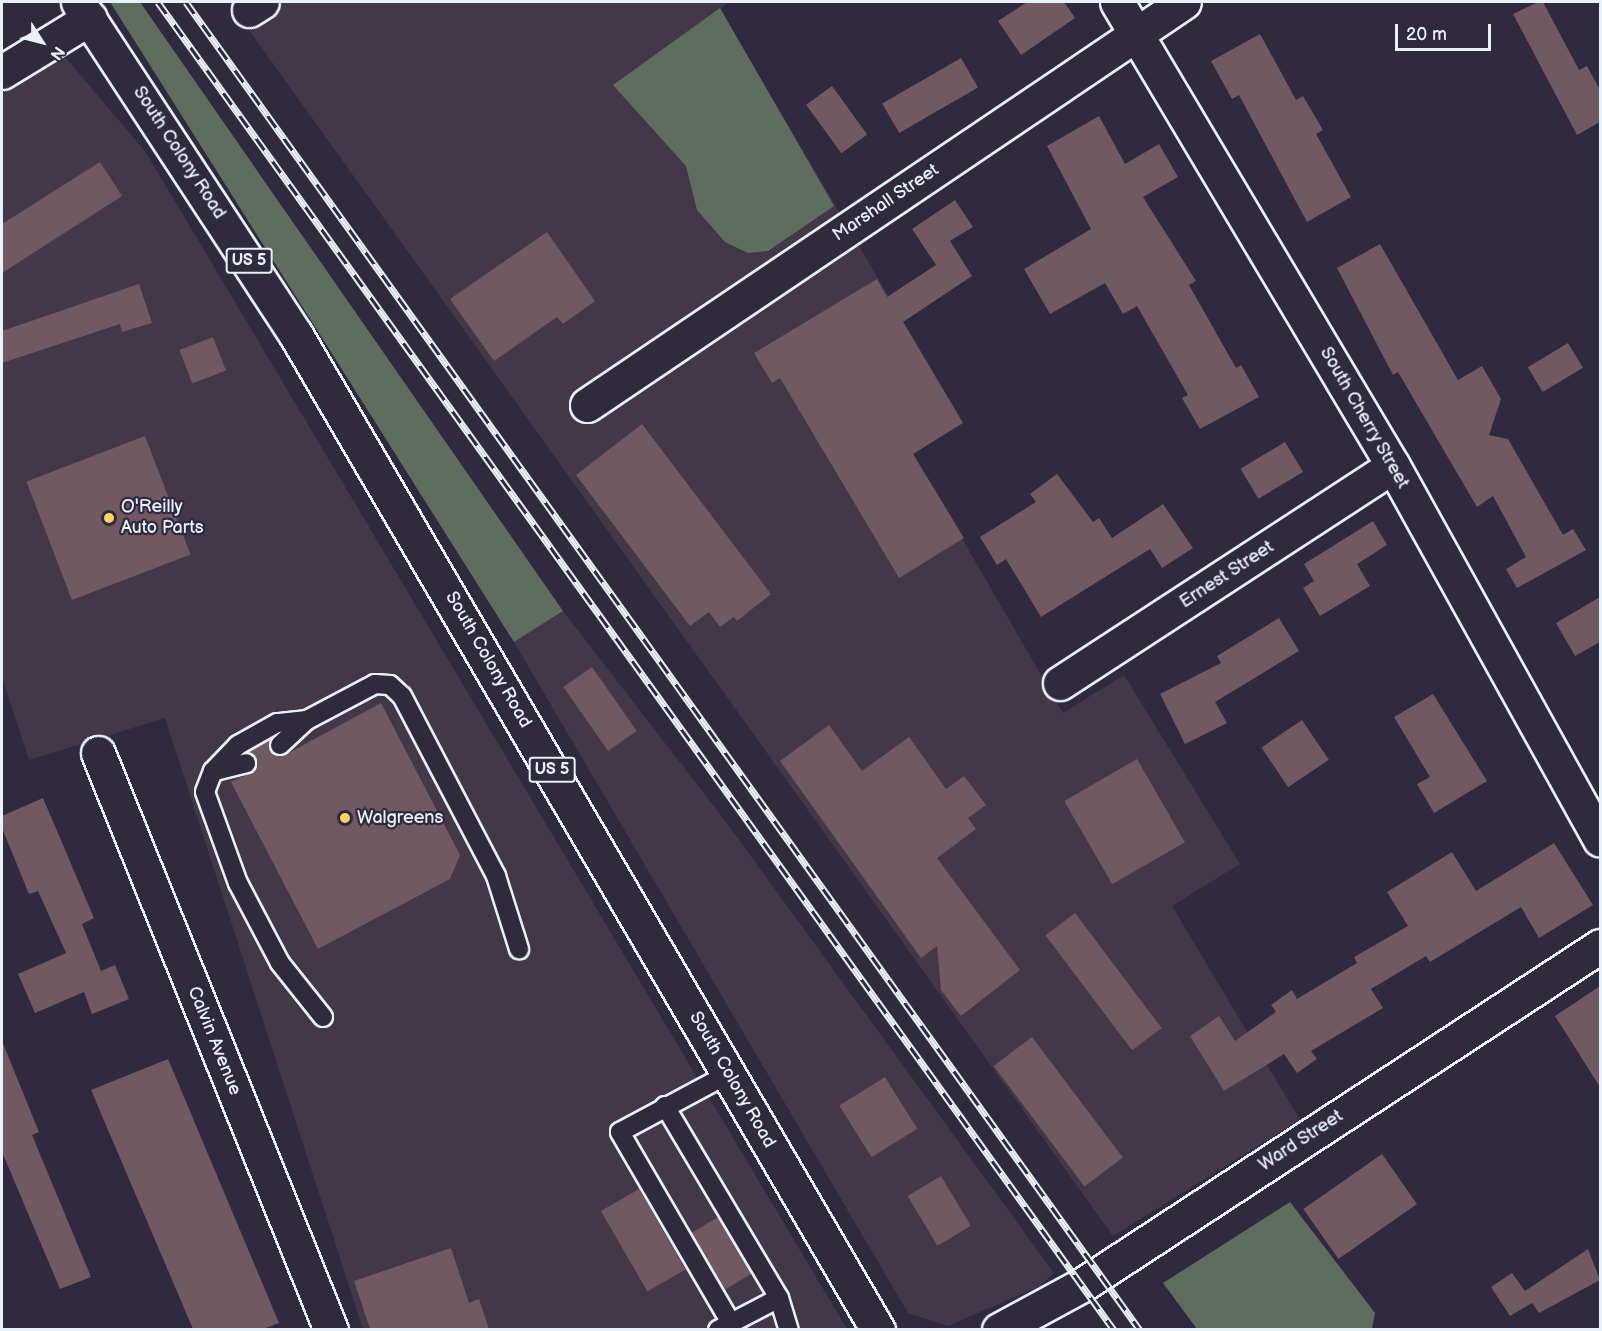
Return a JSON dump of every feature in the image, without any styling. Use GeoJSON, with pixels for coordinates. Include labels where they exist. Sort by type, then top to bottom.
{"type":"FeatureCollection","features":[{"type":"Feature","properties":{"kind":"street","name":"South Cherry Street"},"geometry":{"type":"LineString","coordinates":[[1117,2],[1393,466],[1600,840]]}},
{"type":"Feature","properties":{"kind":"street","name":"Marshall Street"},"geometry":{"type":"LineString","coordinates":[[588,405],[1184,2]]}},
{"type":"Feature","properties":{"kind":"street"},"geometry":{"type":"LineString","coordinates":[[2,72],[84,10]]}},
{"type":"Feature","properties":{"kind":"street","name":"South Colony Road"},"geometry":{"type":"LineString","coordinates":[[84,10],[297,335],[878,1329]]}},
{"type":"Feature","properties":{"kind":"street","name":"Ernest Street"},"geometry":{"type":"LineString","coordinates":[[1060,683],[1393,466]]}},
{"type":"Feature","properties":{"kind":"street","name":"Calvin Avenue"},"geometry":{"type":"LineString","coordinates":[[98,753],[331,1329]]}},
{"type":"Feature","properties":{"kind":"street","name":"Ward Street"},"geometry":{"type":"LineString","coordinates":[[999,1329],[1082,1285],[1600,946]]}},
{"type":"Feature","properties":{"kind":"lane"},"geometry":{"type":"LineString","coordinates":[[280,745],[307,720],[375,684],[390,685],[402,696],[496,876],[519,949]]}},
{"type":"Feature","properties":{"kind":"lane"},"geometry":{"type":"LineString","coordinates":[[307,720],[276,723],[238,745],[213,771],[207,802],[238,883],[280,963],[323,1017]]}},
{"type":"Feature","properties":{"kind":"lane"},"geometry":{"type":"LineString","coordinates":[[213,771],[246,763]]}},
{"type":"Feature","properties":{"kind":"lane"},"geometry":{"type":"LineString","coordinates":[[728,1074],[620,1132],[724,1326],[779,1298]]}},
{"type":"Feature","properties":{"kind":"lane"},"geometry":{"type":"LineString","coordinates":[[665,1106],[779,1298],[789,1329]]}},
{"type":"Feature","properties":{"kind":"shaded area"},"geometry":{"type":"Polygon","coordinates":[[[229,2],[729,2],[720,9],[963,423],[913,454],[1063,713],[1124,675],[1240,864],[1172,906],[1300,1120],[1113,1236],[229,2]]]}},
{"type":"Feature","properties":{"kind":"shaded area"},"geometry":{"type":"Polygon","coordinates":[[[65,57],[145,151],[847,1329],[363,1329],[165,718],[29,760],[2,677],[2,90],[65,57]]]}},
{"type":"Feature","properties":{"kind":"shaded area"},"geometry":{"type":"Polygon","coordinates":[[[563,611],[723,818],[1054,1273],[1040,1286],[948,1326],[908,1313],[514,642],[563,611]]]}},
{"type":"Feature","properties":{"kind":"green space"},"geometry":{"type":"Polygon","coordinates":[[[110,2],[140,2],[563,611],[514,642],[110,2]]]}},
{"type":"Feature","properties":{"kind":"green space"},"geometry":{"type":"Polygon","coordinates":[[[720,8],[834,206],[768,251],[748,253],[725,242],[697,210],[686,166],[613,85],[720,8]]]}},
{"type":"Feature","properties":{"kind":"green space"},"geometry":{"type":"Polygon","coordinates":[[[1290,1202],[1375,1313],[1372,1329],[1197,1329],[1163,1283],[1290,1202]]]}},
{"type":"Feature","properties":{"kind":"building"},"geometry":{"type":"Polygon","coordinates":[[[1027,2],[1064,2],[1075,18],[1021,55],[998,21],[1027,2]]]}},
{"type":"Feature","properties":{"kind":"building"},"geometry":{"type":"Polygon","coordinates":[[[1538,2],[1543,2],[1579,70],[1587,66],[1600,90],[1600,122],[1577,135],[1513,14],[1538,2]]]}},
{"type":"Feature","properties":{"kind":"building"},"geometry":{"type":"Polygon","coordinates":[[[1260,34],[1296,100],[1303,96],[1323,130],[1316,134],[1351,197],[1307,222],[1239,95],[1232,99],[1211,61],[1260,34]]]}},
{"type":"Feature","properties":{"kind":"building"},"geometry":{"type":"Polygon","coordinates":[[[961,58],[978,87],[899,133],[882,104],[961,58]]]}},
{"type":"Feature","properties":{"kind":"building"},"geometry":{"type":"Polygon","coordinates":[[[832,86],[867,135],[841,153],[806,105],[832,86]]]}},
{"type":"Feature","properties":{"kind":"building"},"geometry":{"type":"Polygon","coordinates":[[[1099,116],[1125,164],[1159,144],[1178,177],[1143,197],[1196,281],[1189,285],[1236,368],[1241,365],[1259,397],[1200,429],[1182,398],[1188,395],[1137,306],[1123,314],[1105,283],[1050,314],[1024,269],[1091,229],[1047,146],[1099,116]]]}},
{"type":"Feature","properties":{"kind":"building"},"geometry":{"type":"Polygon","coordinates":[[[100,162],[122,196],[2,273],[2,224],[100,162]]]}},
{"type":"Feature","properties":{"kind":"building"},"geometry":{"type":"Polygon","coordinates":[[[955,200],[973,227],[950,241],[972,276],[903,322],[963,423],[913,454],[964,538],[899,578],[780,378],[772,383],[754,353],[877,279],[887,297],[936,265],[912,229],[955,200]]]}},
{"type":"Feature","properties":{"kind":"building"},"geometry":{"type":"Polygon","coordinates":[[[547,232],[595,301],[563,324],[557,317],[494,361],[450,299],[547,232]]]}},
{"type":"Feature","properties":{"kind":"building"},"geometry":{"type":"Polygon","coordinates":[[[1380,244],[1458,380],[1482,366],[1501,399],[1489,435],[1508,439],[1563,535],[1573,529],[1586,550],[1517,588],[1506,569],[1526,557],[1493,496],[1477,507],[1398,372],[1393,375],[1337,268],[1380,244]]]}},
{"type":"Feature","properties":{"kind":"building"},"geometry":{"type":"Polygon","coordinates":[[[139,284],[152,323],[122,332],[120,324],[2,363],[2,331],[139,284]]]}},
{"type":"Feature","properties":{"kind":"building"},"geometry":{"type":"Polygon","coordinates":[[[213,337],[226,371],[192,384],[179,350],[213,337]]]}},
{"type":"Feature","properties":{"kind":"building"},"geometry":{"type":"Polygon","coordinates":[[[1568,343],[1583,368],[1543,392],[1528,367],[1568,343]]]}},
{"type":"Feature","properties":{"kind":"building"},"geometry":{"type":"Polygon","coordinates":[[[642,424],[771,594],[737,621],[734,617],[720,627],[709,612],[690,626],[576,475],[642,424]]]}},
{"type":"Feature","properties":{"kind":"building","name":"O'Reilly Auto Parts"},"geometry":{"type":"Polygon","coordinates":[[[145,436],[191,555],[72,600],[26,482],[145,436]]]}},
{"type":"Feature","properties":{"kind":"building"},"geometry":{"type":"Polygon","coordinates":[[[1285,442],[1303,472],[1258,499],[1240,469],[1285,442]]]}},
{"type":"Feature","properties":{"kind":"building"},"geometry":{"type":"Polygon","coordinates":[[[1057,474],[1093,522],[1099,518],[1112,538],[1163,504],[1193,548],[1162,568],[1150,549],[1041,617],[1006,559],[997,565],[980,537],[1036,502],[1030,494],[1057,474]]]}},
{"type":"Feature","properties":{"kind":"building"},"geometry":{"type":"Polygon","coordinates":[[[1373,521],[1387,545],[1357,564],[1370,586],[1320,616],[1303,588],[1314,581],[1304,564],[1373,521]]]}},
{"type":"Feature","properties":{"kind":"building"},"geometry":{"type":"Polygon","coordinates":[[[1600,597],[1600,642],[1575,656],[1556,623],[1600,597]]]}},
{"type":"Feature","properties":{"kind":"building"},"geometry":{"type":"Polygon","coordinates":[[[1279,618],[1299,651],[1215,702],[1227,723],[1185,744],[1160,694],[1221,663],[1217,656],[1279,618]]]}},
{"type":"Feature","properties":{"kind":"building"},"geometry":{"type":"Polygon","coordinates":[[[592,667],[637,731],[608,751],[563,687],[592,667]]]}},
{"type":"Feature","properties":{"kind":"building"},"geometry":{"type":"Polygon","coordinates":[[[1433,694],[1487,781],[1434,813],[1417,784],[1430,777],[1394,717],[1433,694]]]}},
{"type":"Feature","properties":{"kind":"building","name":"Walgreens"},"geometry":{"type":"Polygon","coordinates":[[[381,703],[460,855],[450,879],[318,949],[231,782],[254,771],[257,760],[248,752],[270,740],[271,752],[283,756],[381,703]]]}},
{"type":"Feature","properties":{"kind":"building"},"geometry":{"type":"Polygon","coordinates":[[[1302,720],[1329,760],[1288,787],[1261,747],[1302,720]]]}},
{"type":"Feature","properties":{"kind":"building"},"geometry":{"type":"Polygon","coordinates":[[[829,725],[862,771],[909,737],[946,789],[964,776],[986,805],[968,818],[976,829],[937,858],[1020,970],[961,1016],[941,990],[937,946],[921,958],[780,761],[829,725]]]}},
{"type":"Feature","properties":{"kind":"building"},"geometry":{"type":"Polygon","coordinates":[[[1137,759],[1185,842],[1112,884],[1064,801],[1137,759]]]}},
{"type":"Feature","properties":{"kind":"building"},"geometry":{"type":"Polygon","coordinates":[[[43,798],[94,918],[82,924],[101,971],[115,965],[129,999],[92,1014],[84,992],[35,1013],[18,974],[66,953],[38,891],[29,894],[2,828],[2,816],[43,798]]]}},
{"type":"Feature","properties":{"kind":"building"},"geometry":{"type":"Polygon","coordinates":[[[1554,843],[1593,905],[1539,938],[1521,907],[1430,962],[1426,956],[1371,989],[1383,1008],[1311,1051],[1317,1059],[1297,1073],[1284,1054],[1224,1091],[1190,1036],[1219,1016],[1235,1041],[1276,1012],[1271,1005],[1292,990],[1297,999],[1357,963],[1354,957],[1408,926],[1387,892],[1452,852],[1476,891],[1554,843]]]}},
{"type":"Feature","properties":{"kind":"building"},"geometry":{"type":"Polygon","coordinates":[[[1075,913],[1162,1028],[1132,1050],[1045,935],[1075,913]]]}},
{"type":"Feature","properties":{"kind":"building"},"geometry":{"type":"Polygon","coordinates":[[[1600,986],[1600,1087],[1555,1016],[1600,986]]]}},
{"type":"Feature","properties":{"kind":"building"},"geometry":{"type":"Polygon","coordinates":[[[1032,1037],[1123,1158],[1085,1186],[994,1066],[1032,1037]]]}},
{"type":"Feature","properties":{"kind":"building"},"geometry":{"type":"Polygon","coordinates":[[[2,1041],[39,1132],[32,1135],[91,1277],[60,1289],[2,1152],[2,1041]]]}},
{"type":"Feature","properties":{"kind":"building"},"geometry":{"type":"Polygon","coordinates":[[[168,1059],[279,1323],[263,1329],[193,1329],[91,1090],[168,1059]]]}},
{"type":"Feature","properties":{"kind":"building"},"geometry":{"type":"Polygon","coordinates":[[[885,1077],[917,1129],[872,1157],[839,1106],[885,1077]]]}},
{"type":"Feature","properties":{"kind":"building"},"geometry":{"type":"Polygon","coordinates":[[[1382,1154],[1417,1204],[1338,1259],[1303,1209],[1382,1154]]]}},
{"type":"Feature","properties":{"kind":"building"},"geometry":{"type":"Polygon","coordinates":[[[941,1176],[971,1226],[937,1246],[908,1196],[941,1176]]]}},
{"type":"Feature","properties":{"kind":"building"},"geometry":{"type":"Polygon","coordinates":[[[639,1189],[686,1270],[647,1292],[601,1211],[639,1189]]]}},
{"type":"Feature","properties":{"kind":"building"},"geometry":{"type":"Polygon","coordinates":[[[718,1217],[752,1274],[725,1290],[691,1233],[718,1217]]]}},
{"type":"Feature","properties":{"kind":"building"},"geometry":{"type":"Polygon","coordinates":[[[451,1248],[469,1303],[479,1299],[489,1329],[370,1329],[354,1281],[451,1248]]]}},
{"type":"Feature","properties":{"kind":"building"},"geometry":{"type":"Polygon","coordinates":[[[1588,1249],[1600,1280],[1539,1313],[1532,1303],[1510,1316],[1491,1287],[1512,1273],[1525,1291],[1588,1249]]]}},
{"type":"Feature","properties":{"kind":"railway"},"geometry":{"type":"LineString","coordinates":[[158,2],[1114,1330]]}},
{"type":"Feature","properties":{"kind":"railway"},"geometry":{"type":"LineString","coordinates":[[186,2],[1140,1330]]}},
{"type":"Feature","properties":{"kind":"place","name":"O'Reilly Auto Parts"},"geometry":{"type":"Point","coordinates":[109,518]}},
{"type":"Feature","properties":{"kind":"place","name":"Walgreens"},"geometry":{"type":"Point","coordinates":[345,818]}}]}
